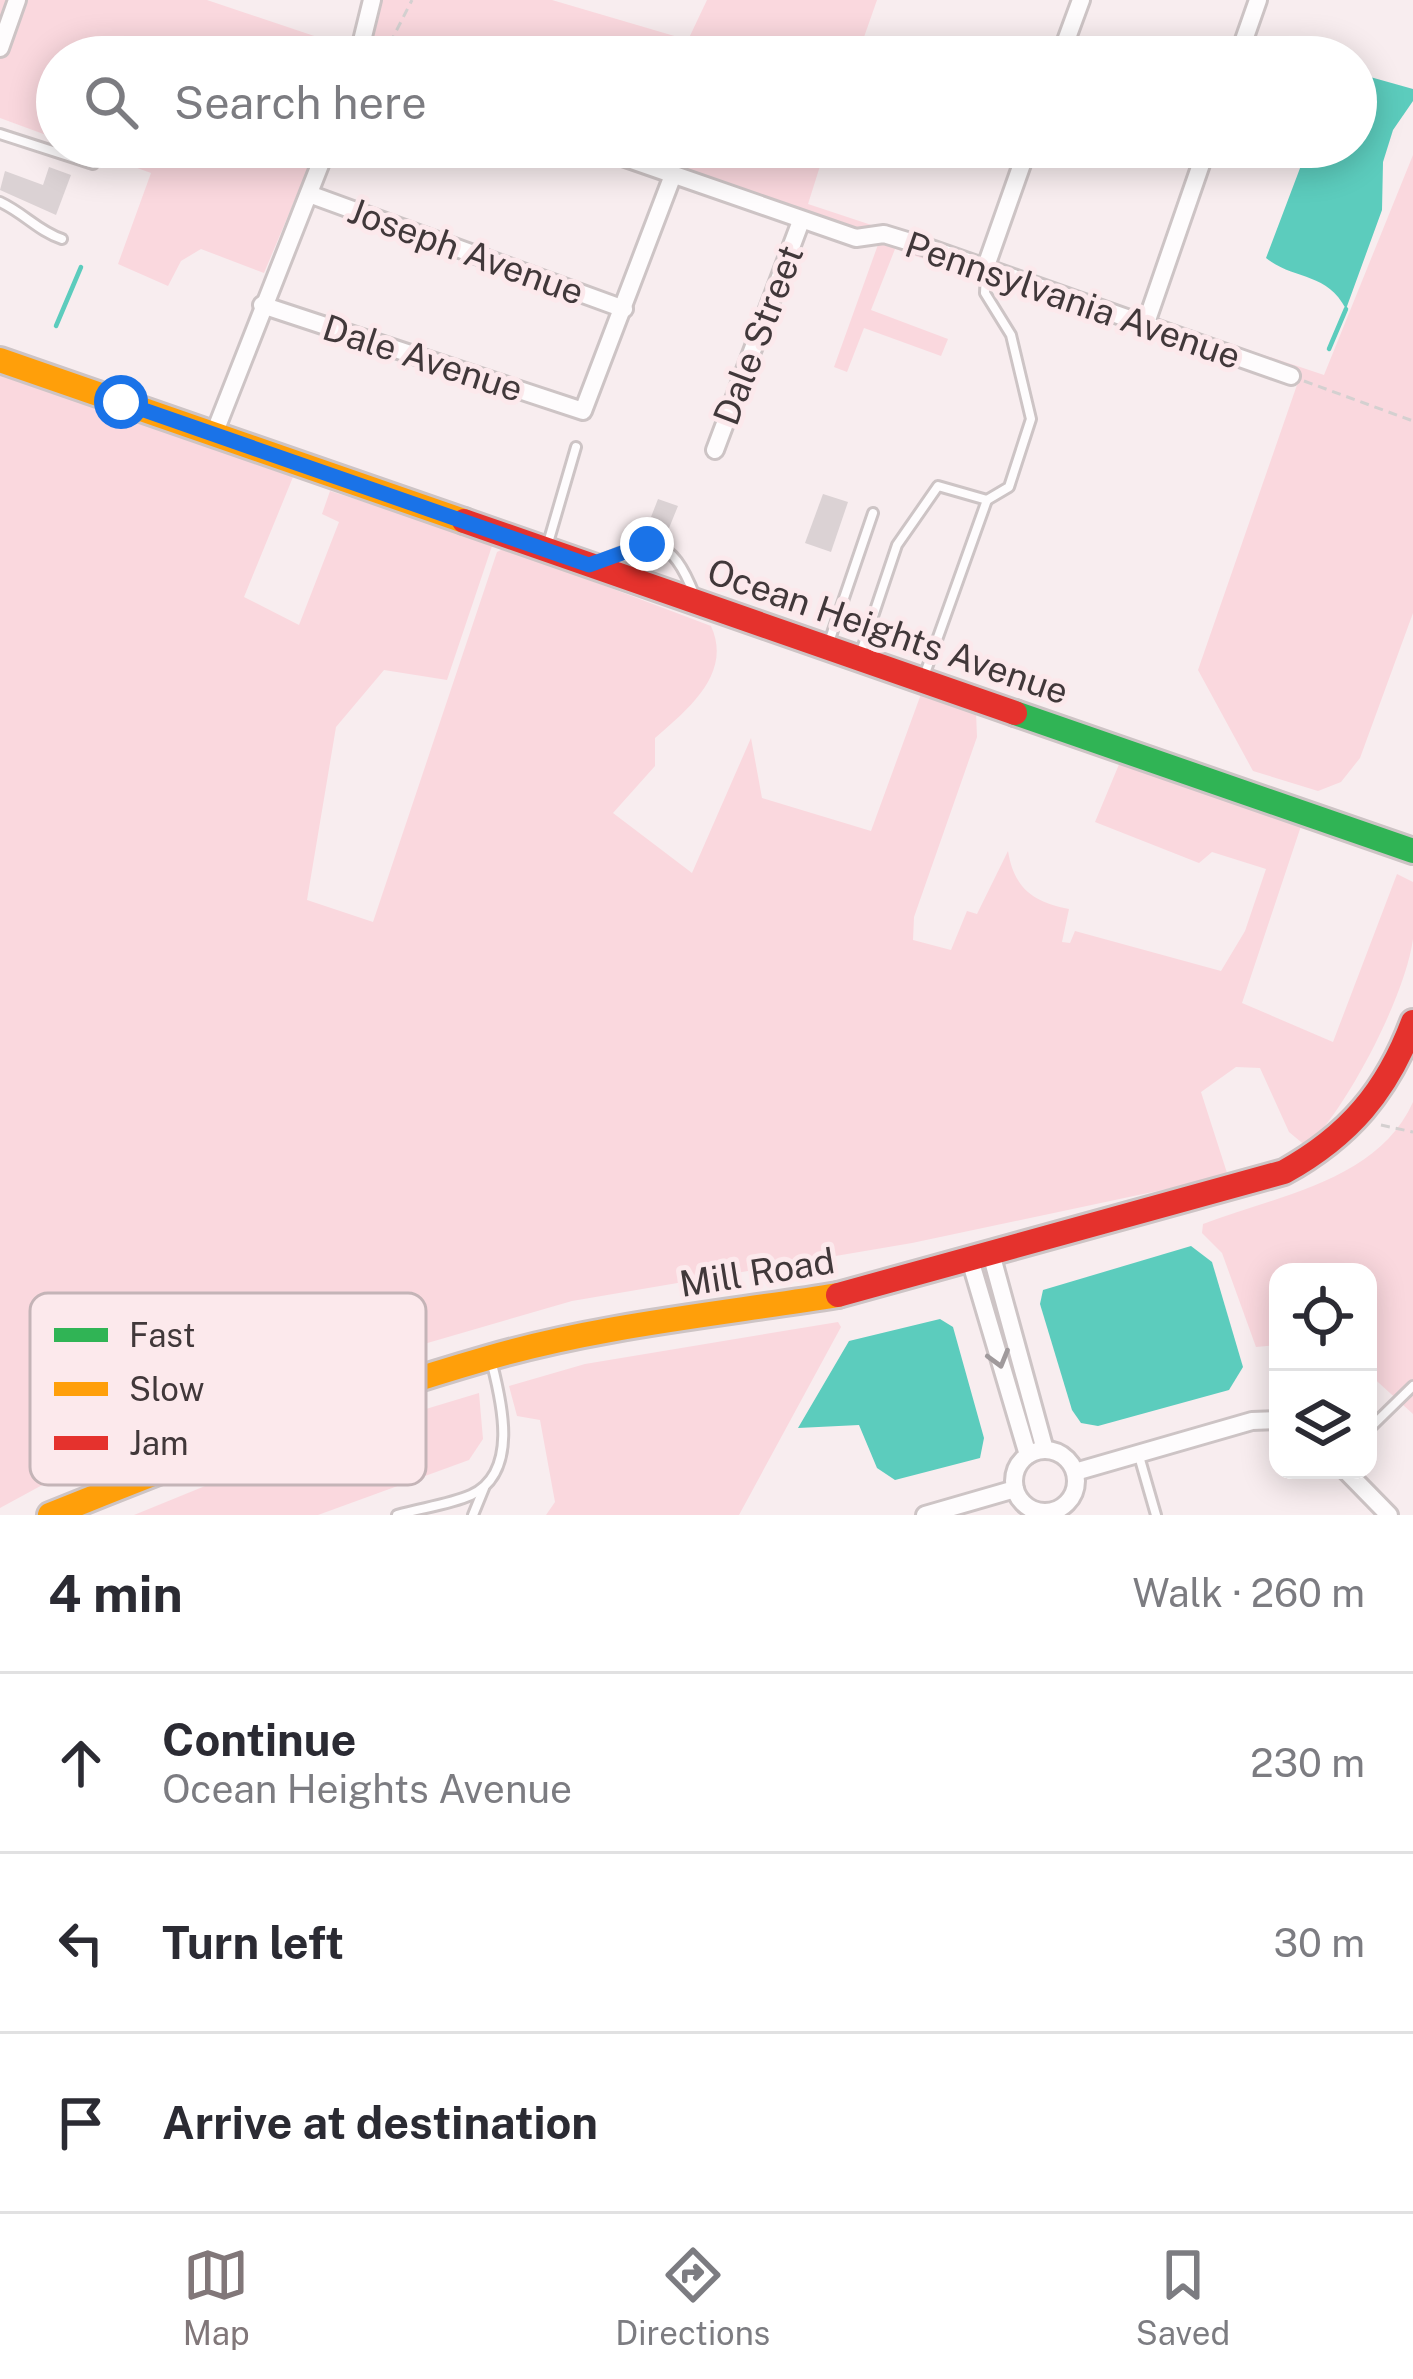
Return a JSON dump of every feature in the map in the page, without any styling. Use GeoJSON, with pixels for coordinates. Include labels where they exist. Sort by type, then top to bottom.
{"type":"FeatureCollection","features":[{"type":"Feature","properties":{"kind":"main road","name":"Ocean Heights Avenue"},"geometry":{"type":"LineString","coordinates":[[0,360],[1413,851]]}},
{"type":"Feature","properties":{"kind":"main road","name":"Mill Road"},"geometry":{"type":"LineString","coordinates":[[426,1377],[603,1331],[832,1298],[1269,1177],[1323,1153],[1370,1110],[1413,1022]]}},
{"type":"Feature","properties":{"kind":"main road","name":"Mill Road"},"geometry":{"type":"LineString","coordinates":[[50,1515],[124,1485]]}},
{"type":"Feature","properties":{"kind":"street"},"geometry":{"type":"LineString","coordinates":[[0,48],[16,0]]}},
{"type":"Feature","properties":{"kind":"street"},"geometry":{"type":"LineString","coordinates":[[363,36],[371,0]]}},
{"type":"Feature","properties":{"kind":"street"},"geometry":{"type":"LineString","coordinates":[[1068,36],[1081,0]]}},
{"type":"Feature","properties":{"kind":"street"},"geometry":{"type":"LineString","coordinates":[[1245,36],[1258,0]]}},
{"type":"Feature","properties":{"kind":"street"},"geometry":{"type":"LineString","coordinates":[[214,434],[319,168]]}},
{"type":"Feature","properties":{"kind":"street","name":"Pennsylvania Avenue"},"geometry":{"type":"LineString","coordinates":[[654,168],[856,238],[884,234],[986,266],[1291,376]]}},
{"type":"Feature","properties":{"kind":"street"},"geometry":{"type":"LineString","coordinates":[[986,266],[1021,168]]}},
{"type":"Feature","properties":{"kind":"street"},"geometry":{"type":"LineString","coordinates":[[1145,323],[1200,168]]}},
{"type":"Feature","properties":{"kind":"street"},"geometry":{"type":"LineString","coordinates":[[624,309],[674,175]]}},
{"type":"Feature","properties":{"kind":"street","name":"Joseph Avenue"},"geometry":{"type":"LineString","coordinates":[[309,194],[624,309]]}},
{"type":"Feature","properties":{"kind":"street","name":"Dale Street"},"geometry":{"type":"LineString","coordinates":[[715,450],[801,221]]}},
{"type":"Feature","properties":{"kind":"street","name":"Dale Avenue"},"geometry":{"type":"LineString","coordinates":[[262,304],[583,411],[624,309]]}},
{"type":"Feature","properties":{"kind":"street"},"geometry":{"type":"LineString","coordinates":[[981,1260],[1036,1453]]}},
{"type":"Feature","properties":{"kind":"street"},"geometry":{"type":"LineString","coordinates":[[1075,1472],[1252,1421],[1269,1420]]}},
{"type":"Feature","properties":{"kind":"street"},"geometry":{"type":"LineString","coordinates":[[1036,1453],[1064,1456],[1075,1472],[1074,1492],[1053,1511],[1034,1510],[1015,1489],[1016,1470],[1036,1453]]}},
{"type":"Feature","properties":{"kind":"street"},"geometry":{"type":"LineString","coordinates":[[1354,1479],[1389,1515]]}},
{"type":"Feature","properties":{"kind":"street"},"geometry":{"type":"LineString","coordinates":[[925,1515],[966,1509],[1015,1489]]}},
{"type":"Feature","properties":{"kind":"lane"},"geometry":{"type":"LineString","coordinates":[[0,134],[36,146]]}},
{"type":"Feature","properties":{"kind":"lane"},"geometry":{"type":"LineString","coordinates":[[0,202],[20,212],[40,232],[62,239]]}},
{"type":"Feature","properties":{"kind":"lane"},"geometry":{"type":"LineString","coordinates":[[922,680],[987,500],[1009,487],[1031,419],[1011,335],[985,293],[986,266]]}},
{"type":"Feature","properties":{"kind":"lane"},"geometry":{"type":"LineString","coordinates":[[546,550],[575,447]]}},
{"type":"Feature","properties":{"kind":"lane"},"geometry":{"type":"LineString","coordinates":[[859,658],[897,545],[938,486],[987,500]]}},
{"type":"Feature","properties":{"kind":"lane"},"geometry":{"type":"LineString","coordinates":[[827,647],[873,513]]}},
{"type":"Feature","properties":{"kind":"lane"},"geometry":{"type":"LineString","coordinates":[[589,565],[642,544],[662,547],[680,564],[697,603]]}},
{"type":"Feature","properties":{"kind":"lane"},"geometry":{"type":"LineString","coordinates":[[473,1515],[503,1444],[502,1407],[490,1357]]}},
{"type":"Feature","properties":{"kind":"lane"},"geometry":{"type":"LineString","coordinates":[[1377,1421],[1413,1385]]}},
{"type":"Feature","properties":{"kind":"lane"},"geometry":{"type":"LineString","coordinates":[[1139,1454],[1156,1515]]}},
{"type":"Feature","properties":{"kind":"lane"},"geometry":{"type":"LineString","coordinates":[[397,1515],[471,1494],[487,1481]]}},
{"type":"Feature","properties":{"kind":"path"},"geometry":{"type":"LineString","coordinates":[[394,36],[412,0]]}},
{"type":"Feature","properties":{"kind":"path"},"geometry":{"type":"LineString","coordinates":[[1291,376],[1413,422]]}},
{"type":"Feature","properties":{"kind":"path"},"geometry":{"type":"LineString","coordinates":[[1381,1125],[1413,1132]]}},
{"type":"Feature","properties":{"kind":"shaded area"},"geometry":{"type":"Polygon","coordinates":[[[0,0],[207,0],[314,36],[36,36],[36,131],[0,118],[0,0]]]}},
{"type":"Feature","properties":{"kind":"shaded area"},"geometry":{"type":"Polygon","coordinates":[[[379,0],[552,0],[674,36],[353,36],[354,30],[366,34],[379,0]]]}},
{"type":"Feature","properties":{"kind":"shaded area"},"geometry":{"type":"Polygon","coordinates":[[[707,0],[877,0],[864,36],[690,36],[707,0]]]}},
{"type":"Feature","properties":{"kind":"shaded area"},"geometry":{"type":"Polygon","coordinates":[[[1377,79],[1413,89],[1413,101],[1393,130],[1383,162],[1382,210],[1346,309],[1320,282],[1266,258],[1300,168],[1377,168],[1377,79]]]}},
{"type":"Feature","properties":{"kind":"shaded area"},"geometry":{"type":"Polygon","coordinates":[[[1413,155],[1413,613],[1360,758],[1341,782],[1318,791],[1253,771],[1198,670],[1298,382],[1146,323],[1045,300],[895,249],[871,310],[948,339],[941,356],[864,328],[847,372],[834,367],[880,239],[680,168],[819,168],[808,204],[1324,375],[1413,155]]]}},
{"type":"Feature","properties":{"kind":"shaded area"},"geometry":{"type":"Polygon","coordinates":[[[137,168],[308,168],[264,273],[201,249],[181,261],[168,286],[118,264],[151,173],[137,168]]]}},
{"type":"Feature","properties":{"kind":"shaded area"},"geometry":{"type":"Polygon","coordinates":[[[0,375],[293,477],[244,597],[299,625],[339,522],[322,514],[330,491],[493,543],[447,680],[384,670],[336,727],[307,900],[373,922],[497,552],[505,548],[711,626],[716,660],[711,675],[693,703],[655,738],[655,766],[613,813],[692,873],[751,738],[762,798],[871,831],[921,694],[976,712],[977,737],[914,917],[913,940],[951,950],[967,911],[977,914],[1008,851],[1015,875],[1027,891],[1069,909],[1062,942],[1070,943],[1075,931],[1221,971],[1245,931],[1266,869],[1212,852],[1199,863],[1095,822],[1120,762],[1301,826],[1242,1003],[1333,1042],[1397,874],[1413,882],[1413,939],[1399,990],[1356,1078],[1307,1147],[1289,1132],[1260,1068],[1236,1067],[1201,1092],[1228,1176],[912,1243],[572,1301],[426,1343],[426,1293],[30,1293],[30,1485],[42,1485],[0,1508],[0,375]]]}},
{"type":"Feature","properties":{"kind":"shaded area"},"geometry":{"type":"Polygon","coordinates":[[[1413,1102],[1413,1414],[1377,1381],[1377,1263],[1269,1263],[1269,1346],[1256,1347],[1222,1253],[1202,1233],[1203,1224],[1351,1168],[1397,1129],[1413,1102]]]}},
{"type":"Feature","properties":{"kind":"shaded area"},"geometry":{"type":"Polygon","coordinates":[[[1191,1246],[1212,1262],[1243,1367],[1229,1390],[1098,1426],[1081,1423],[1072,1410],[1040,1304],[1043,1290],[1191,1246]]]}},
{"type":"Feature","properties":{"kind":"shaded area"},"geometry":{"type":"Polygon","coordinates":[[[940,1319],[953,1327],[984,1438],[980,1458],[895,1480],[877,1468],[859,1425],[798,1428],[849,1341],[940,1319]]]}},
{"type":"Feature","properties":{"kind":"shaded area"},"geometry":{"type":"Polygon","coordinates":[[[838,1322],[841,1327],[739,1515],[546,1515],[555,1502],[540,1420],[517,1416],[509,1386],[585,1364],[838,1322]]]}},
{"type":"Feature","properties":{"kind":"shaded area"},"geometry":{"type":"Polygon","coordinates":[[[479,1393],[483,1439],[469,1460],[426,1476],[426,1409],[479,1393]]]}},
{"type":"Feature","properties":{"kind":"shaded area"},"geometry":{"type":"Polygon","coordinates":[[[207,1485],[400,1485],[318,1515],[134,1515],[207,1485]]]}},
{"type":"Feature","properties":{"kind":"building"},"geometry":{"type":"Polygon","coordinates":[[[49,168],[71,175],[56,215],[0,190],[5,171],[43,185],[49,168]]]}},
{"type":"Feature","properties":{"kind":"building"},"geometry":{"type":"Polygon","coordinates":[[[823,494],[848,502],[831,552],[805,543],[823,494]]]}},
{"type":"Feature","properties":{"kind":"building"},"geometry":{"type":"Polygon","coordinates":[[[658,499],[678,506],[667,533],[655,528],[659,520],[651,517],[658,499]]]}},
{"type":"Feature","properties":{"kind":"waterway"},"geometry":{"type":"LineString","coordinates":[[56,326],[81,267]]}},
{"type":"Feature","properties":{"kind":"waterway"},"geometry":{"type":"LineString","coordinates":[[1329,349],[1346,309]]}},
{"type":"Feature","properties":{"kind":"traffic: fast"},"geometry":{"type":"LineString","coordinates":[[1015,713],[1413,851]]}},
{"type":"Feature","properties":{"kind":"traffic: slow"},"geometry":{"type":"LineString","coordinates":[[0,360],[464,521]]}},
{"type":"Feature","properties":{"kind":"traffic: slow"},"geometry":{"type":"LineString","coordinates":[[426,1378],[531,1347],[618,1329],[838,1295]]}},
{"type":"Feature","properties":{"kind":"traffic: slow"},"geometry":{"type":"LineString","coordinates":[[50,1515],[125,1485]]}},
{"type":"Feature","properties":{"kind":"traffic: jam"},"geometry":{"type":"LineString","coordinates":[[464,521],[1015,713]]}},
{"type":"Feature","properties":{"kind":"traffic: jam"},"geometry":{"type":"LineString","coordinates":[[838,1295],[1284,1172],[1328,1143],[1363,1109],[1391,1069],[1413,1022]]}},
{"type":"Feature","properties":{"kind":"route"},"geometry":{"type":"LineString","coordinates":[[121,402],[589,565],[647,544]]}}]}
